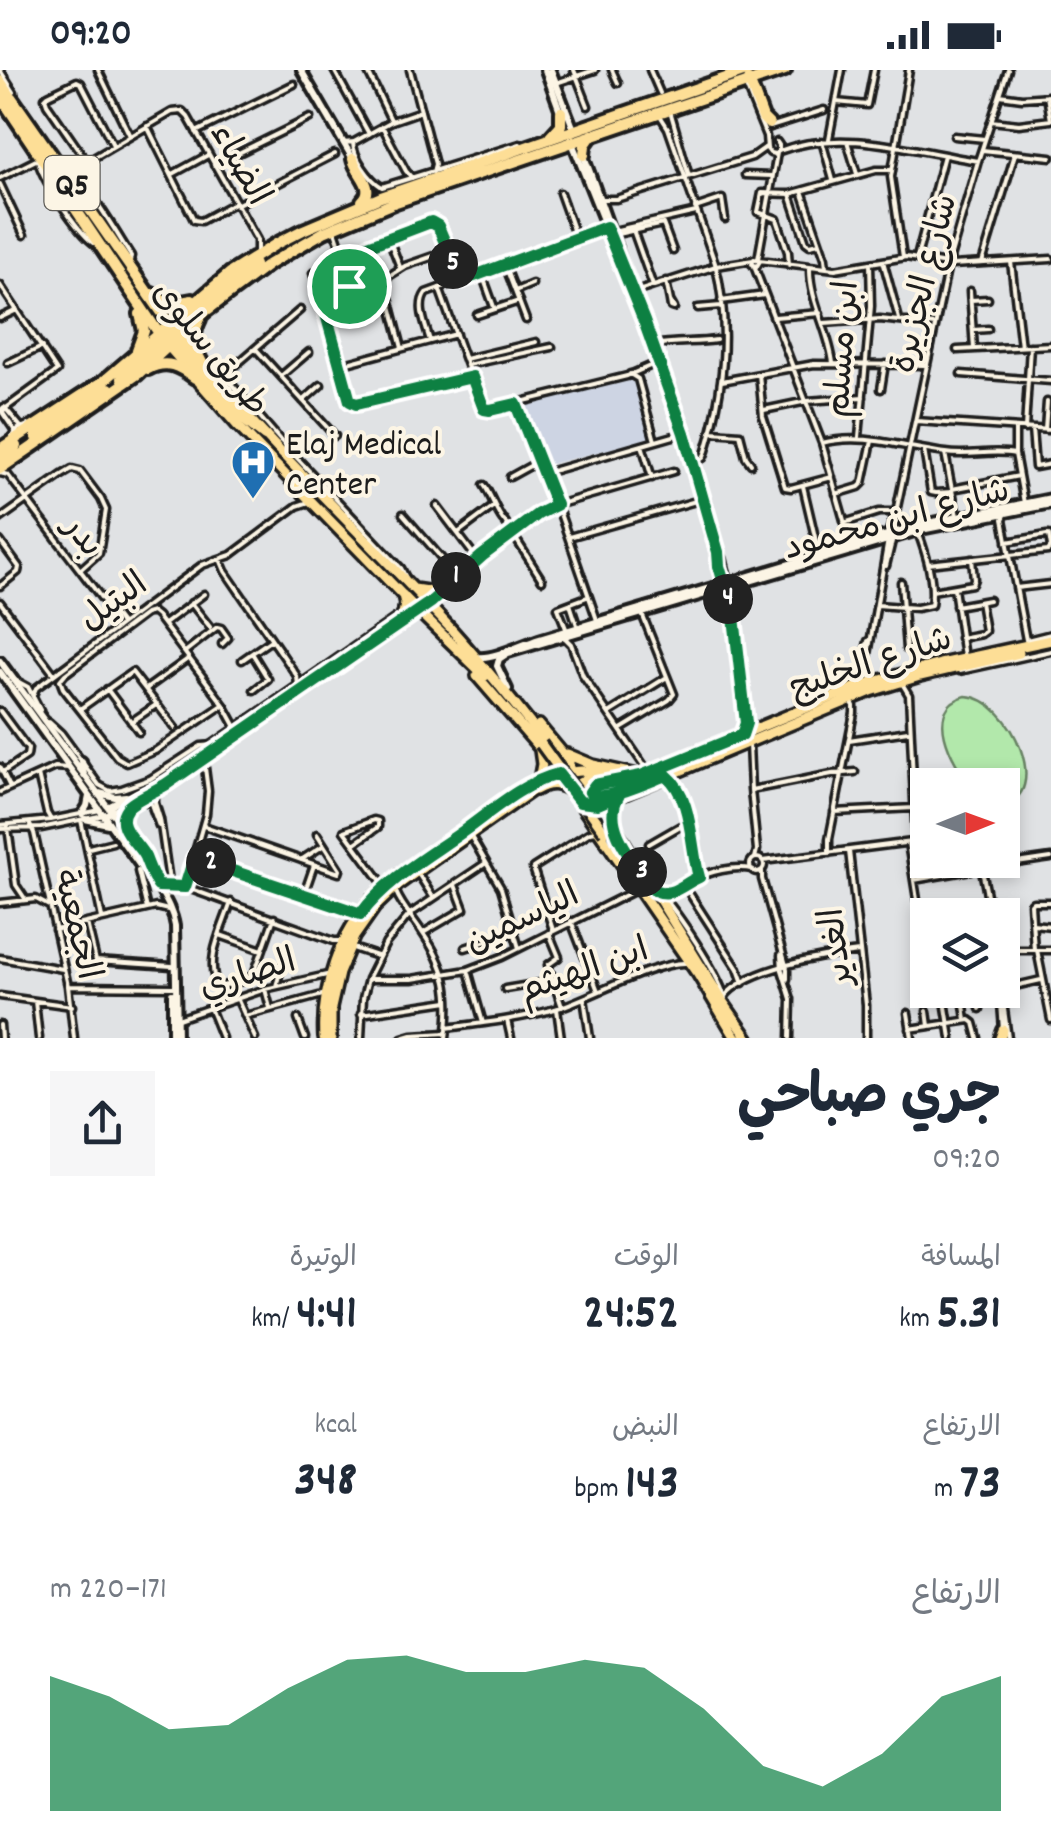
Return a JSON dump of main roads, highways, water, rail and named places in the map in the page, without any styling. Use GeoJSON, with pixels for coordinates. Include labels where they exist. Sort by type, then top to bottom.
{"type":"FeatureCollection","features":[{"type":"Feature","properties":{"kind":"highway"},"geometry":{"type":"LineString","coordinates":[[547,139],[560,127],[584,145],[593,135],[656,114],[718,80],[728,70]]}},
{"type":"Feature","properties":{"kind":"highway"},"geometry":{"type":"LineString","coordinates":[[718,80],[786,70]]}},
{"type":"Feature","properties":{"kind":"highway"},"geometry":{"type":"LineString","coordinates":[[572,137],[576,122],[598,122],[726,91],[741,92],[755,99],[767,73]]}},
{"type":"Feature","properties":{"kind":"highway"},"geometry":{"type":"LineString","coordinates":[[726,91],[747,75]]}},
{"type":"Feature","properties":{"kind":"highway"},"geometry":{"type":"LineString","coordinates":[[1,452],[22,440],[22,429],[96,387],[268,264],[332,231],[396,202],[747,75]]}},
{"type":"Feature","properties":{"kind":"highway"},"geometry":{"type":"LineString","coordinates":[[747,75],[762,116],[770,125]]}},
{"type":"Feature","properties":{"kind":"highway","name":"طريق سلوى"},"geometry":{"type":"LineString","coordinates":[[0,81],[90,202],[143,286],[168,335]]}},
{"type":"Feature","properties":{"kind":"highway","name":"طريق سلوى"},"geometry":{"type":"LineString","coordinates":[[0,96],[135,298],[168,335]]}},
{"type":"Feature","properties":{"kind":"highway"},"geometry":{"type":"LineString","coordinates":[[138,374],[202,296],[276,244],[418,178],[547,139],[572,137]]}},
{"type":"Feature","properties":{"kind":"highway"},"geometry":{"type":"LineString","coordinates":[[353,158],[368,189],[358,206]]}},
{"type":"Feature","properties":{"kind":"highway"},"geometry":{"type":"LineString","coordinates":[[65,194],[76,203],[168,335],[233,411],[265,436]]}},
{"type":"Feature","properties":{"kind":"highway"},"geometry":{"type":"LineString","coordinates":[[3,472],[26,444],[123,377],[217,292],[303,230]]}},
{"type":"Feature","properties":{"kind":"highway"},"geometry":{"type":"LineString","coordinates":[[143,286],[172,304],[202,296]]}},
{"type":"Feature","properties":{"kind":"highway"},"geometry":{"type":"LineString","coordinates":[[132,358],[144,329],[135,298]]}},
{"type":"Feature","properties":{"kind":"highway"},"geometry":{"type":"LineString","coordinates":[[206,311],[194,336],[196,352],[216,376]]}},
{"type":"Feature","properties":{"kind":"highway"},"geometry":{"type":"LineString","coordinates":[[18,455],[157,364],[178,366],[195,378]]}},
{"type":"Feature","properties":{"kind":"main road","name":"طريق سلوى"},"geometry":{"type":"LineString","coordinates":[[168,335],[216,376],[265,436],[423,604]]}},
{"type":"Feature","properties":{"kind":"main road","name":"طريق سلوى"},"geometry":{"type":"LineString","coordinates":[[168,335],[195,378],[237,425],[365,556],[407,588]]}},
{"type":"Feature","properties":{"kind":"main road"},"geometry":{"type":"LineString","coordinates":[[283,455],[300,461]]}},
{"type":"Feature","properties":{"kind":"main road"},"geometry":{"type":"LineString","coordinates":[[368,533],[371,546]]}},
{"type":"Feature","properties":{"kind":"main road"},"geometry":{"type":"LineString","coordinates":[[365,556],[382,566],[450,635],[464,643]]}},
{"type":"Feature","properties":{"kind":"main road"},"geometry":{"type":"LineString","coordinates":[[403,614],[407,588],[434,592],[453,579]]}},
{"type":"Feature","properties":{"kind":"main road","name":"Q5"},"geometry":{"type":"LineString","coordinates":[[423,604],[476,657],[542,745],[624,860],[736,1038]]}},
{"type":"Feature","properties":{"kind":"main road","name":"Q5"},"geometry":{"type":"LineString","coordinates":[[423,604],[450,643],[480,670],[542,745]]}},
{"type":"Feature","properties":{"kind":"main road","name":"شارع الخليج"},"geometry":{"type":"LineString","coordinates":[[849,695],[836,696],[748,732],[634,782],[598,804],[577,798],[574,786],[582,780],[634,782],[671,776],[736,746],[748,732],[849,695],[870,686],[1027,641],[1051,643]]}},
{"type":"Feature","properties":{"kind":"main road","name":"شارع الخليج"},"geometry":{"type":"LineString","coordinates":[[870,686],[1051,643]]}},
{"type":"Feature","properties":{"kind":"main road"},"geometry":{"type":"LineString","coordinates":[[476,657],[570,763],[559,776],[532,789],[527,796]]}},
{"type":"Feature","properties":{"kind":"main road"},"geometry":{"type":"LineString","coordinates":[[849,695],[861,673]]}},
{"type":"Feature","properties":{"kind":"main road"},"geometry":{"type":"LineString","coordinates":[[542,745],[559,776],[658,891],[684,947],[687,963],[696,972]]}},
{"type":"Feature","properties":{"kind":"main road"},"geometry":{"type":"LineString","coordinates":[[539,780],[542,745]]}},
{"type":"Feature","properties":{"kind":"main road"},"geometry":{"type":"LineString","coordinates":[[560,750],[634,782]]}},
{"type":"Feature","properties":{"kind":"main road"},"geometry":{"type":"LineString","coordinates":[[325,1037],[326,994],[331,974],[361,914],[420,861],[539,780],[590,771],[634,782]]}},
{"type":"Feature","properties":{"kind":"main road"},"geometry":{"type":"LineString","coordinates":[[618,781],[595,785],[591,794],[600,798],[634,782]]}},
{"type":"Feature","properties":{"kind":"main road"},"geometry":{"type":"LineString","coordinates":[[602,829],[614,804],[634,782]]}},
{"type":"Feature","properties":{"kind":"main road"},"geometry":{"type":"LineString","coordinates":[[325,1037],[344,947],[386,892],[542,787],[562,785],[577,798]]}},
{"type":"Feature","properties":{"kind":"main road"},"geometry":{"type":"LineString","coordinates":[[602,829],[636,890],[684,947]]}},
{"type":"Feature","properties":{"kind":"main road","name":"Q5"},"geometry":{"type":"LineString","coordinates":[[602,829],[748,1038]]}},
{"type":"Feature","properties":{"kind":"place","name":"Elaj Medical Center"},"geometry":{"type":"Point","coordinates":[253,500]}}]}
